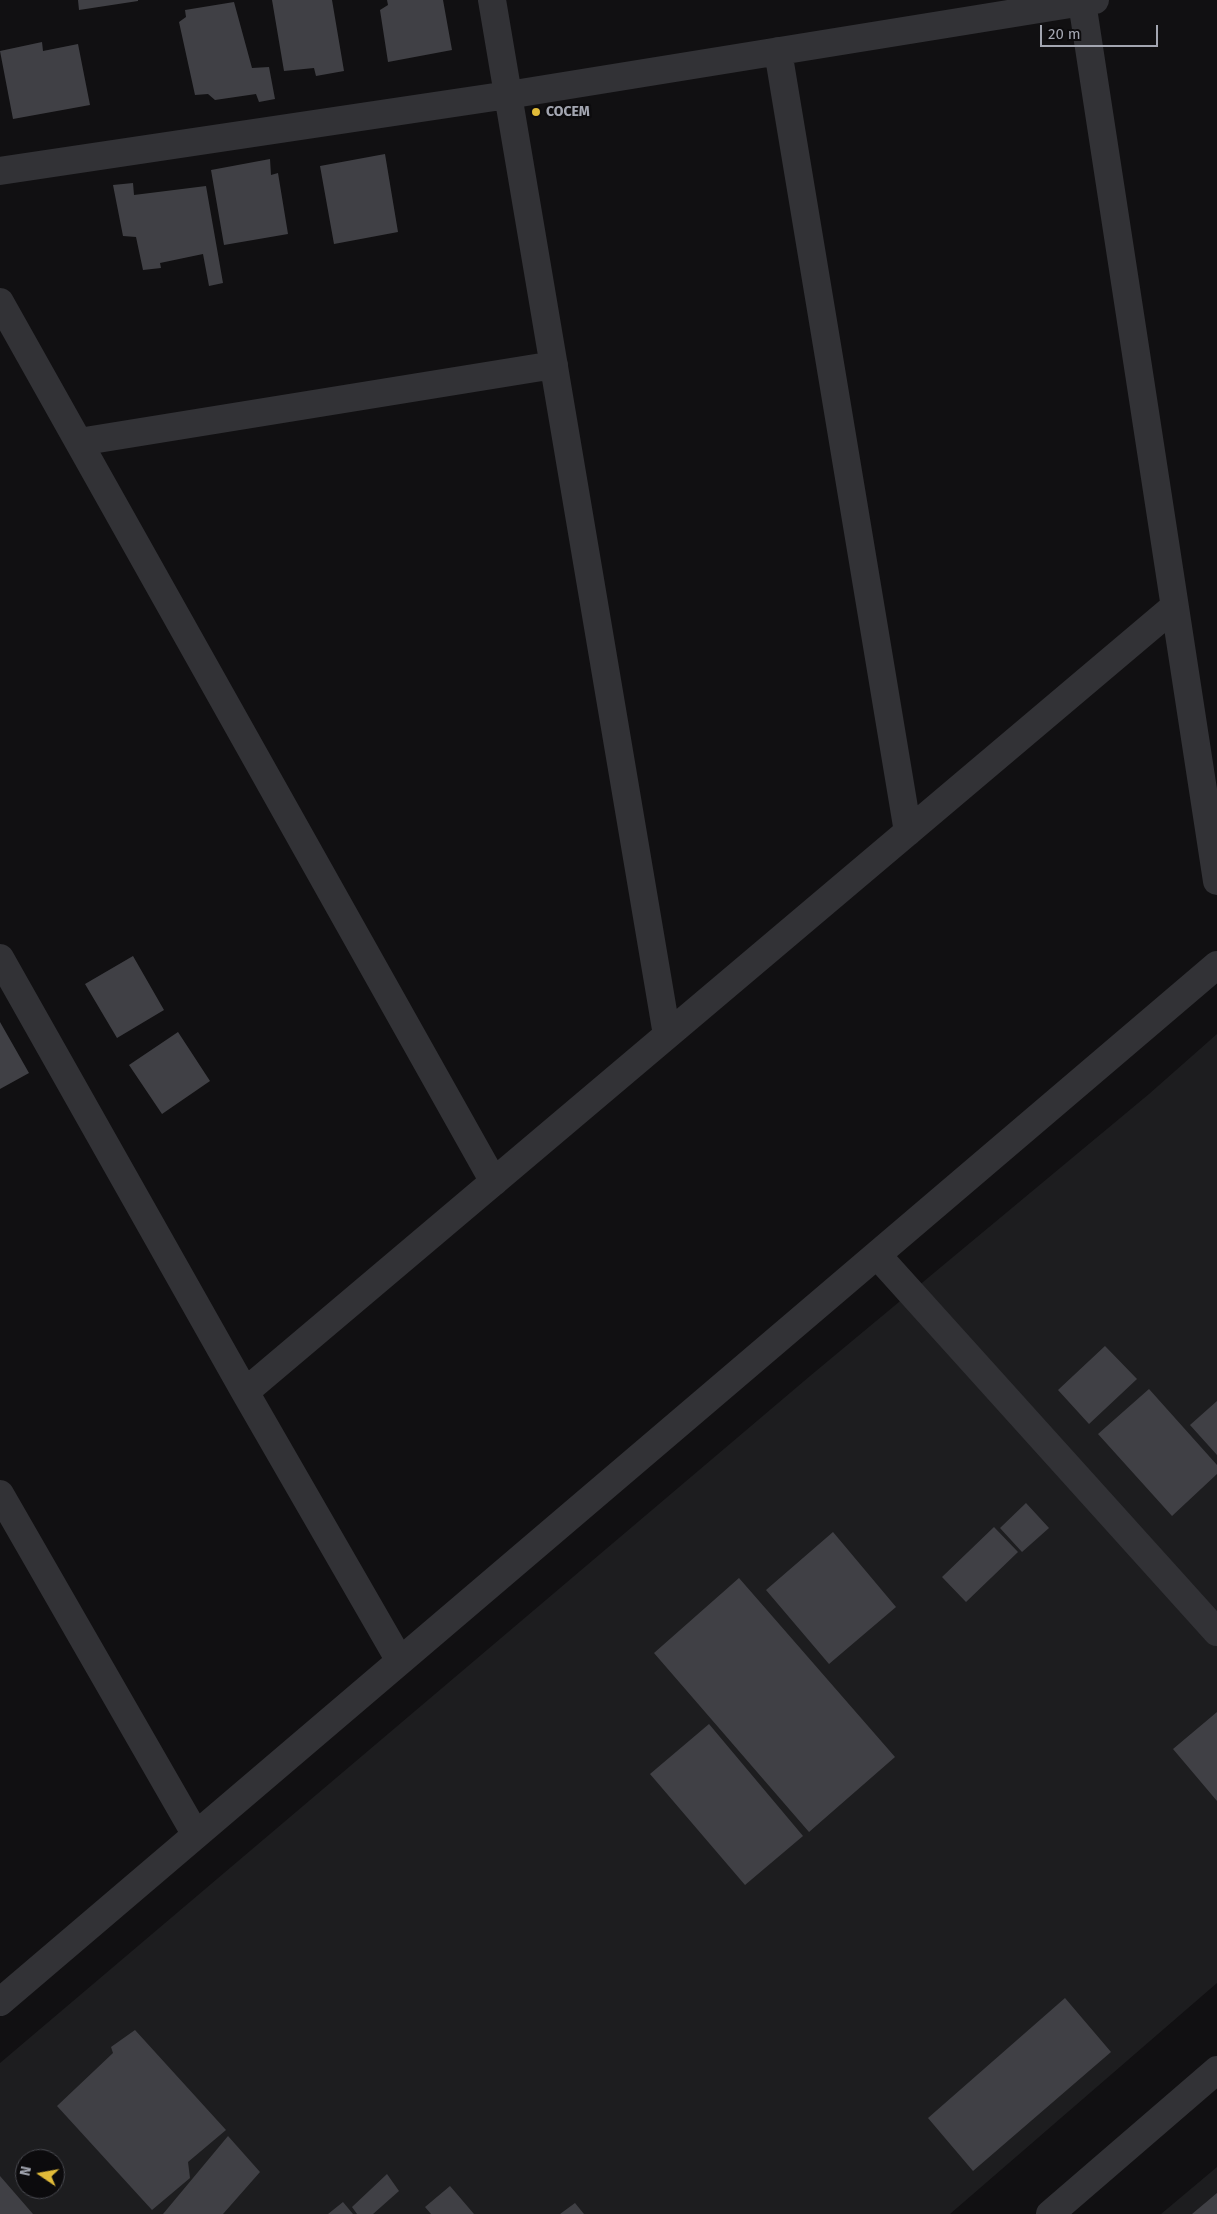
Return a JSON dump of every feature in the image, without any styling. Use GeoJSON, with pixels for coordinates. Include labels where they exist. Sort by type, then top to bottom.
{"type":"FeatureCollection","features":[{"type":"Feature","properties":{"kind":"street"},"geometry":{"type":"LineString","coordinates":[[492,0],[667,1035]]}},
{"type":"Feature","properties":{"kind":"street"},"geometry":{"type":"LineString","coordinates":[[0,171],[508,95],[1088,1],[1174,607],[1217,881]]}},
{"type":"Feature","properties":{"kind":"street"},"geometry":{"type":"LineString","coordinates":[[778,51],[908,832]]}},
{"type":"Feature","properties":{"kind":"street"},"geometry":{"type":"LineString","coordinates":[[0,302],[494,1182]]}},
{"type":"Feature","properties":{"kind":"street"},"geometry":{"type":"LineString","coordinates":[[79,442],[554,365]]}},
{"type":"Feature","properties":{"kind":"street"},"geometry":{"type":"LineString","coordinates":[[245,1392],[1174,607]]}},
{"type":"Feature","properties":{"kind":"street"},"geometry":{"type":"LineString","coordinates":[[0,958],[245,1392],[400,1661]]}},
{"type":"Feature","properties":{"kind":"street"},"geometry":{"type":"LineString","coordinates":[[0,2002],[1217,965]]}},
{"type":"Feature","properties":{"kind":"street"},"geometry":{"type":"LineString","coordinates":[[877,1255],[1217,1632]]}},
{"type":"Feature","properties":{"kind":"street"},"geometry":{"type":"LineString","coordinates":[[0,1494],[196,1836]]}},
{"type":"Feature","properties":{"kind":"street"},"geometry":{"type":"LineString","coordinates":[[1050,2214],[1217,2070]]}},
{"type":"Feature","properties":{"kind":"shaded area"},"geometry":{"type":"Polygon","coordinates":[[[1217,1034],[1217,1983],[950,2214],[0,2214],[0,2063],[810,1376],[1149,1094],[1217,1034]]]}},
{"type":"Feature","properties":{"kind":"shaded area"},"geometry":{"type":"Polygon","coordinates":[[[1217,2167],[1217,2214],[1161,2214],[1217,2167]]]}},
{"type":"Feature","properties":{"kind":"building"},"geometry":{"type":"Polygon","coordinates":[[[78,0],[138,0],[138,1],[79,10],[78,0]]]}},
{"type":"Feature","properties":{"kind":"building"},"geometry":{"type":"Polygon","coordinates":[[[272,0],[332,0],[344,71],[316,76],[314,68],[284,71],[272,0]]]}},
{"type":"Feature","properties":{"kind":"building"},"geometry":{"type":"Polygon","coordinates":[[[387,0],[443,0],[452,50],[388,62],[380,10],[388,5],[387,0]]]}},
{"type":"Feature","properties":{"kind":"building"},"geometry":{"type":"Polygon","coordinates":[[[234,2],[252,68],[269,67],[275,99],[259,102],[256,94],[215,100],[208,94],[195,95],[179,22],[186,17],[185,10],[234,2]]]}},
{"type":"Feature","properties":{"kind":"building"},"geometry":{"type":"Polygon","coordinates":[[[42,42],[43,51],[78,44],[90,105],[13,119],[0,51],[42,42]]]}},
{"type":"Feature","properties":{"kind":"building"},"geometry":{"type":"Polygon","coordinates":[[[385,154],[398,232],[334,244],[320,166],[385,154]]]}},
{"type":"Feature","properties":{"kind":"building"},"geometry":{"type":"Polygon","coordinates":[[[270,159],[271,175],[278,173],[288,234],[224,245],[211,170],[270,159]]]}},
{"type":"Feature","properties":{"kind":"building"},"geometry":{"type":"Polygon","coordinates":[[[133,183],[134,195],[206,186],[223,283],[209,286],[203,254],[160,263],[161,268],[143,270],[136,237],[123,236],[113,185],[133,183]]]}},
{"type":"Feature","properties":{"kind":"building"},"geometry":{"type":"Polygon","coordinates":[[[133,956],[164,1010],[117,1038],[85,984],[133,956]]]}},
{"type":"Feature","properties":{"kind":"building"},"geometry":{"type":"Polygon","coordinates":[[[0,1022],[29,1073],[0,1089],[0,1022]]]}},
{"type":"Feature","properties":{"kind":"building"},"geometry":{"type":"Polygon","coordinates":[[[178,1032],[210,1081],[162,1114],[129,1065],[178,1032]]]}},
{"type":"Feature","properties":{"kind":"building"},"geometry":{"type":"Polygon","coordinates":[[[1105,1346],[1137,1379],[1089,1424],[1058,1390],[1105,1346]]]}},
{"type":"Feature","properties":{"kind":"building"},"geometry":{"type":"Polygon","coordinates":[[[1149,1389],[1217,1465],[1217,1474],[1172,1516],[1098,1434],[1149,1389]]]}},
{"type":"Feature","properties":{"kind":"building"},"geometry":{"type":"Polygon","coordinates":[[[1217,1401],[1217,1455],[1190,1425],[1217,1401]]]}},
{"type":"Feature","properties":{"kind":"building"},"geometry":{"type":"Polygon","coordinates":[[[1026,1503],[1049,1528],[1022,1552],[1000,1528],[1026,1503]]]}},
{"type":"Feature","properties":{"kind":"building"},"geometry":{"type":"Polygon","coordinates":[[[994,1527],[1018,1552],[966,1602],[942,1577],[994,1527]]]}},
{"type":"Feature","properties":{"kind":"building"},"geometry":{"type":"Polygon","coordinates":[[[833,1532],[896,1607],[829,1664],[766,1590],[833,1532]]]}},
{"type":"Feature","properties":{"kind":"building"},"geometry":{"type":"Polygon","coordinates":[[[739,1578],[895,1757],[809,1832],[654,1653],[739,1578]]]}},
{"type":"Feature","properties":{"kind":"building"},"geometry":{"type":"Polygon","coordinates":[[[1217,1712],[1217,1801],[1173,1749],[1217,1712]]]}},
{"type":"Feature","properties":{"kind":"building"},"geometry":{"type":"Polygon","coordinates":[[[709,1724],[803,1836],[745,1885],[650,1774],[709,1724]]]}},
{"type":"Feature","properties":{"kind":"building"},"geometry":{"type":"Polygon","coordinates":[[[1065,1998],[1111,2052],[973,2171],[928,2118],[1065,1998]]]}},
{"type":"Feature","properties":{"kind":"building"},"geometry":{"type":"Polygon","coordinates":[[[135,2030],[226,2130],[188,2162],[190,2178],[152,2210],[57,2106],[113,2053],[111,2047],[135,2030]]]}},
{"type":"Feature","properties":{"kind":"building"},"geometry":{"type":"Polygon","coordinates":[[[228,2136],[260,2172],[223,2214],[163,2214],[228,2136]]]}},
{"type":"Feature","properties":{"kind":"building"},"geometry":{"type":"Polygon","coordinates":[[[387,2174],[399,2191],[373,2214],[357,2214],[352,2207],[387,2174]]]}},
{"type":"Feature","properties":{"kind":"building"},"geometry":{"type":"Polygon","coordinates":[[[0,2176],[15,2193],[15,2199],[20,2199],[33,2214],[0,2214],[0,2176]]]}},
{"type":"Feature","properties":{"kind":"building"},"geometry":{"type":"Polygon","coordinates":[[[450,2186],[474,2214],[431,2214],[425,2207],[450,2186]]]}},
{"type":"Feature","properties":{"kind":"building"},"geometry":{"type":"Polygon","coordinates":[[[1217,2193],[1217,2214],[1192,2214],[1217,2193]]]}},
{"type":"Feature","properties":{"kind":"building"},"geometry":{"type":"Polygon","coordinates":[[[343,2202],[353,2214],[328,2214],[343,2202]]]}},
{"type":"Feature","properties":{"kind":"building"},"geometry":{"type":"Polygon","coordinates":[[[575,2203],[584,2214],[560,2214],[575,2203]]]}},
{"type":"Feature","properties":{"kind":"place","name":"COCEM"},"geometry":{"type":"Point","coordinates":[536,112]}}]}
